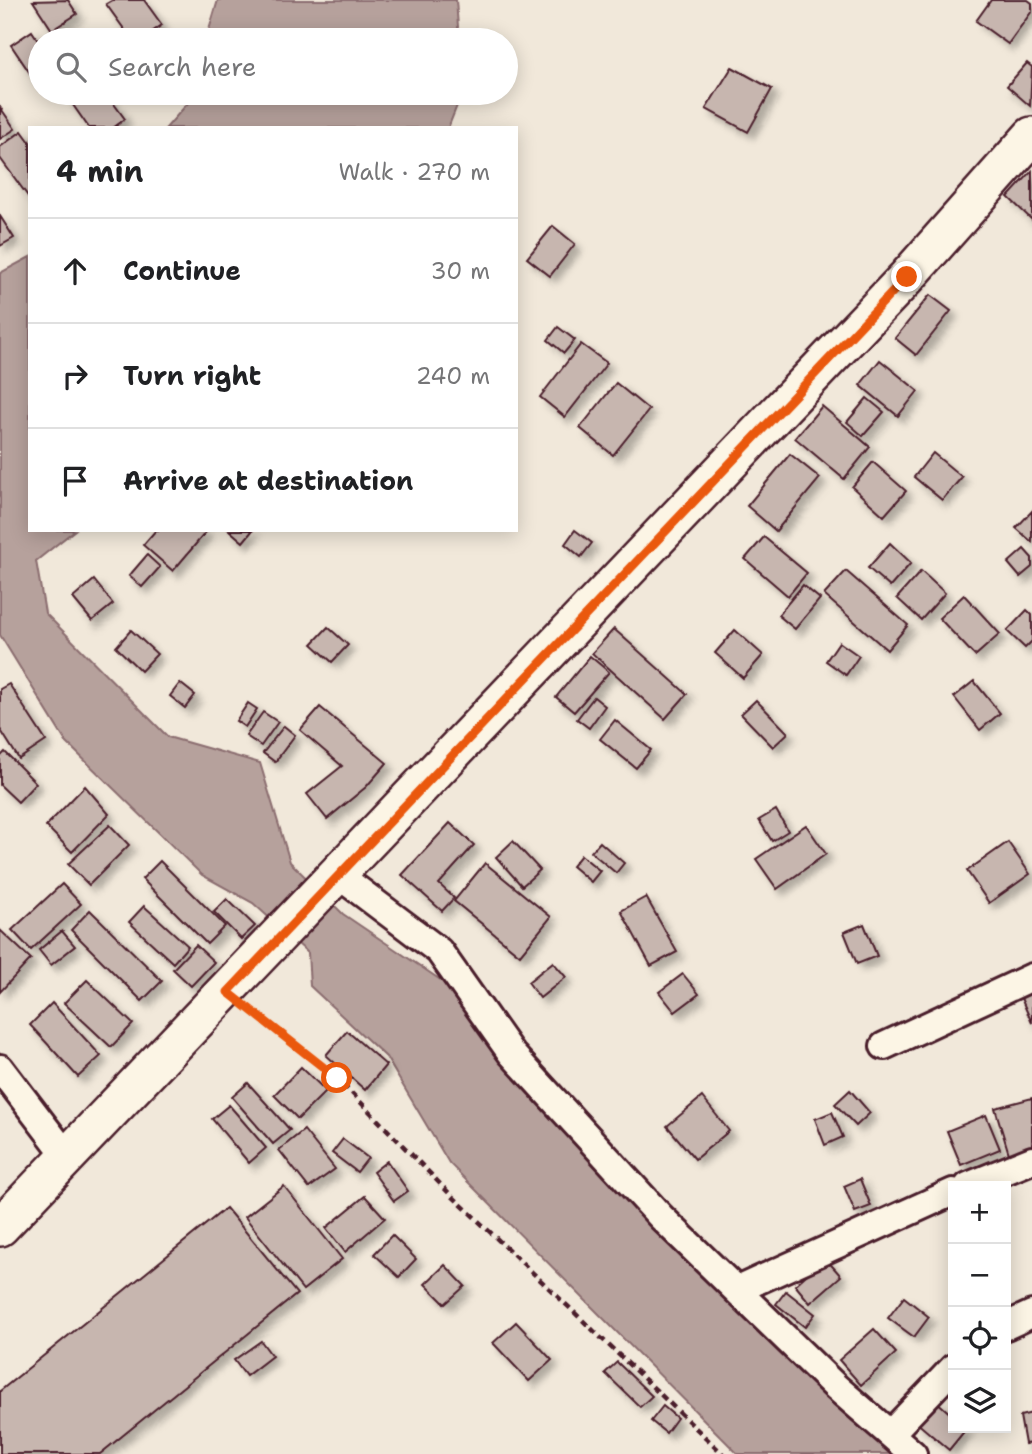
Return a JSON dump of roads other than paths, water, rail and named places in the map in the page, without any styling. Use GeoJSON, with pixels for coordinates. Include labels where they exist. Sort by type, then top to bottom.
{"type":"FeatureCollection","features":[{"type":"Feature","properties":{"kind":"street"},"geometry":{"type":"LineString","coordinates":[[0,1227],[907,277],[1032,136]]}},
{"type":"Feature","properties":{"kind":"street"},"geometry":{"type":"LineString","coordinates":[[331,881],[439,951],[511,1053],[661,1217],[836,1387],[913,1454]]}},
{"type":"Feature","properties":{"kind":"street"},"geometry":{"type":"LineString","coordinates":[[884,1046],[1032,976]]}},
{"type":"Feature","properties":{"kind":"street"},"geometry":{"type":"LineString","coordinates":[[0,1068],[67,1156]]}},
{"type":"Feature","properties":{"kind":"street"},"geometry":{"type":"LineString","coordinates":[[980,1181],[1032,1160]]}},
{"type":"Feature","properties":{"kind":"street"},"geometry":{"type":"LineString","coordinates":[[737,1290],[948,1194]]}},
{"type":"Feature","properties":{"kind":"street"},"geometry":{"type":"LineString","coordinates":[[1011,1324],[1032,1314]]}},
{"type":"Feature","properties":{"kind":"street"},"geometry":{"type":"LineString","coordinates":[[891,1433],[951,1370]]}}]}
